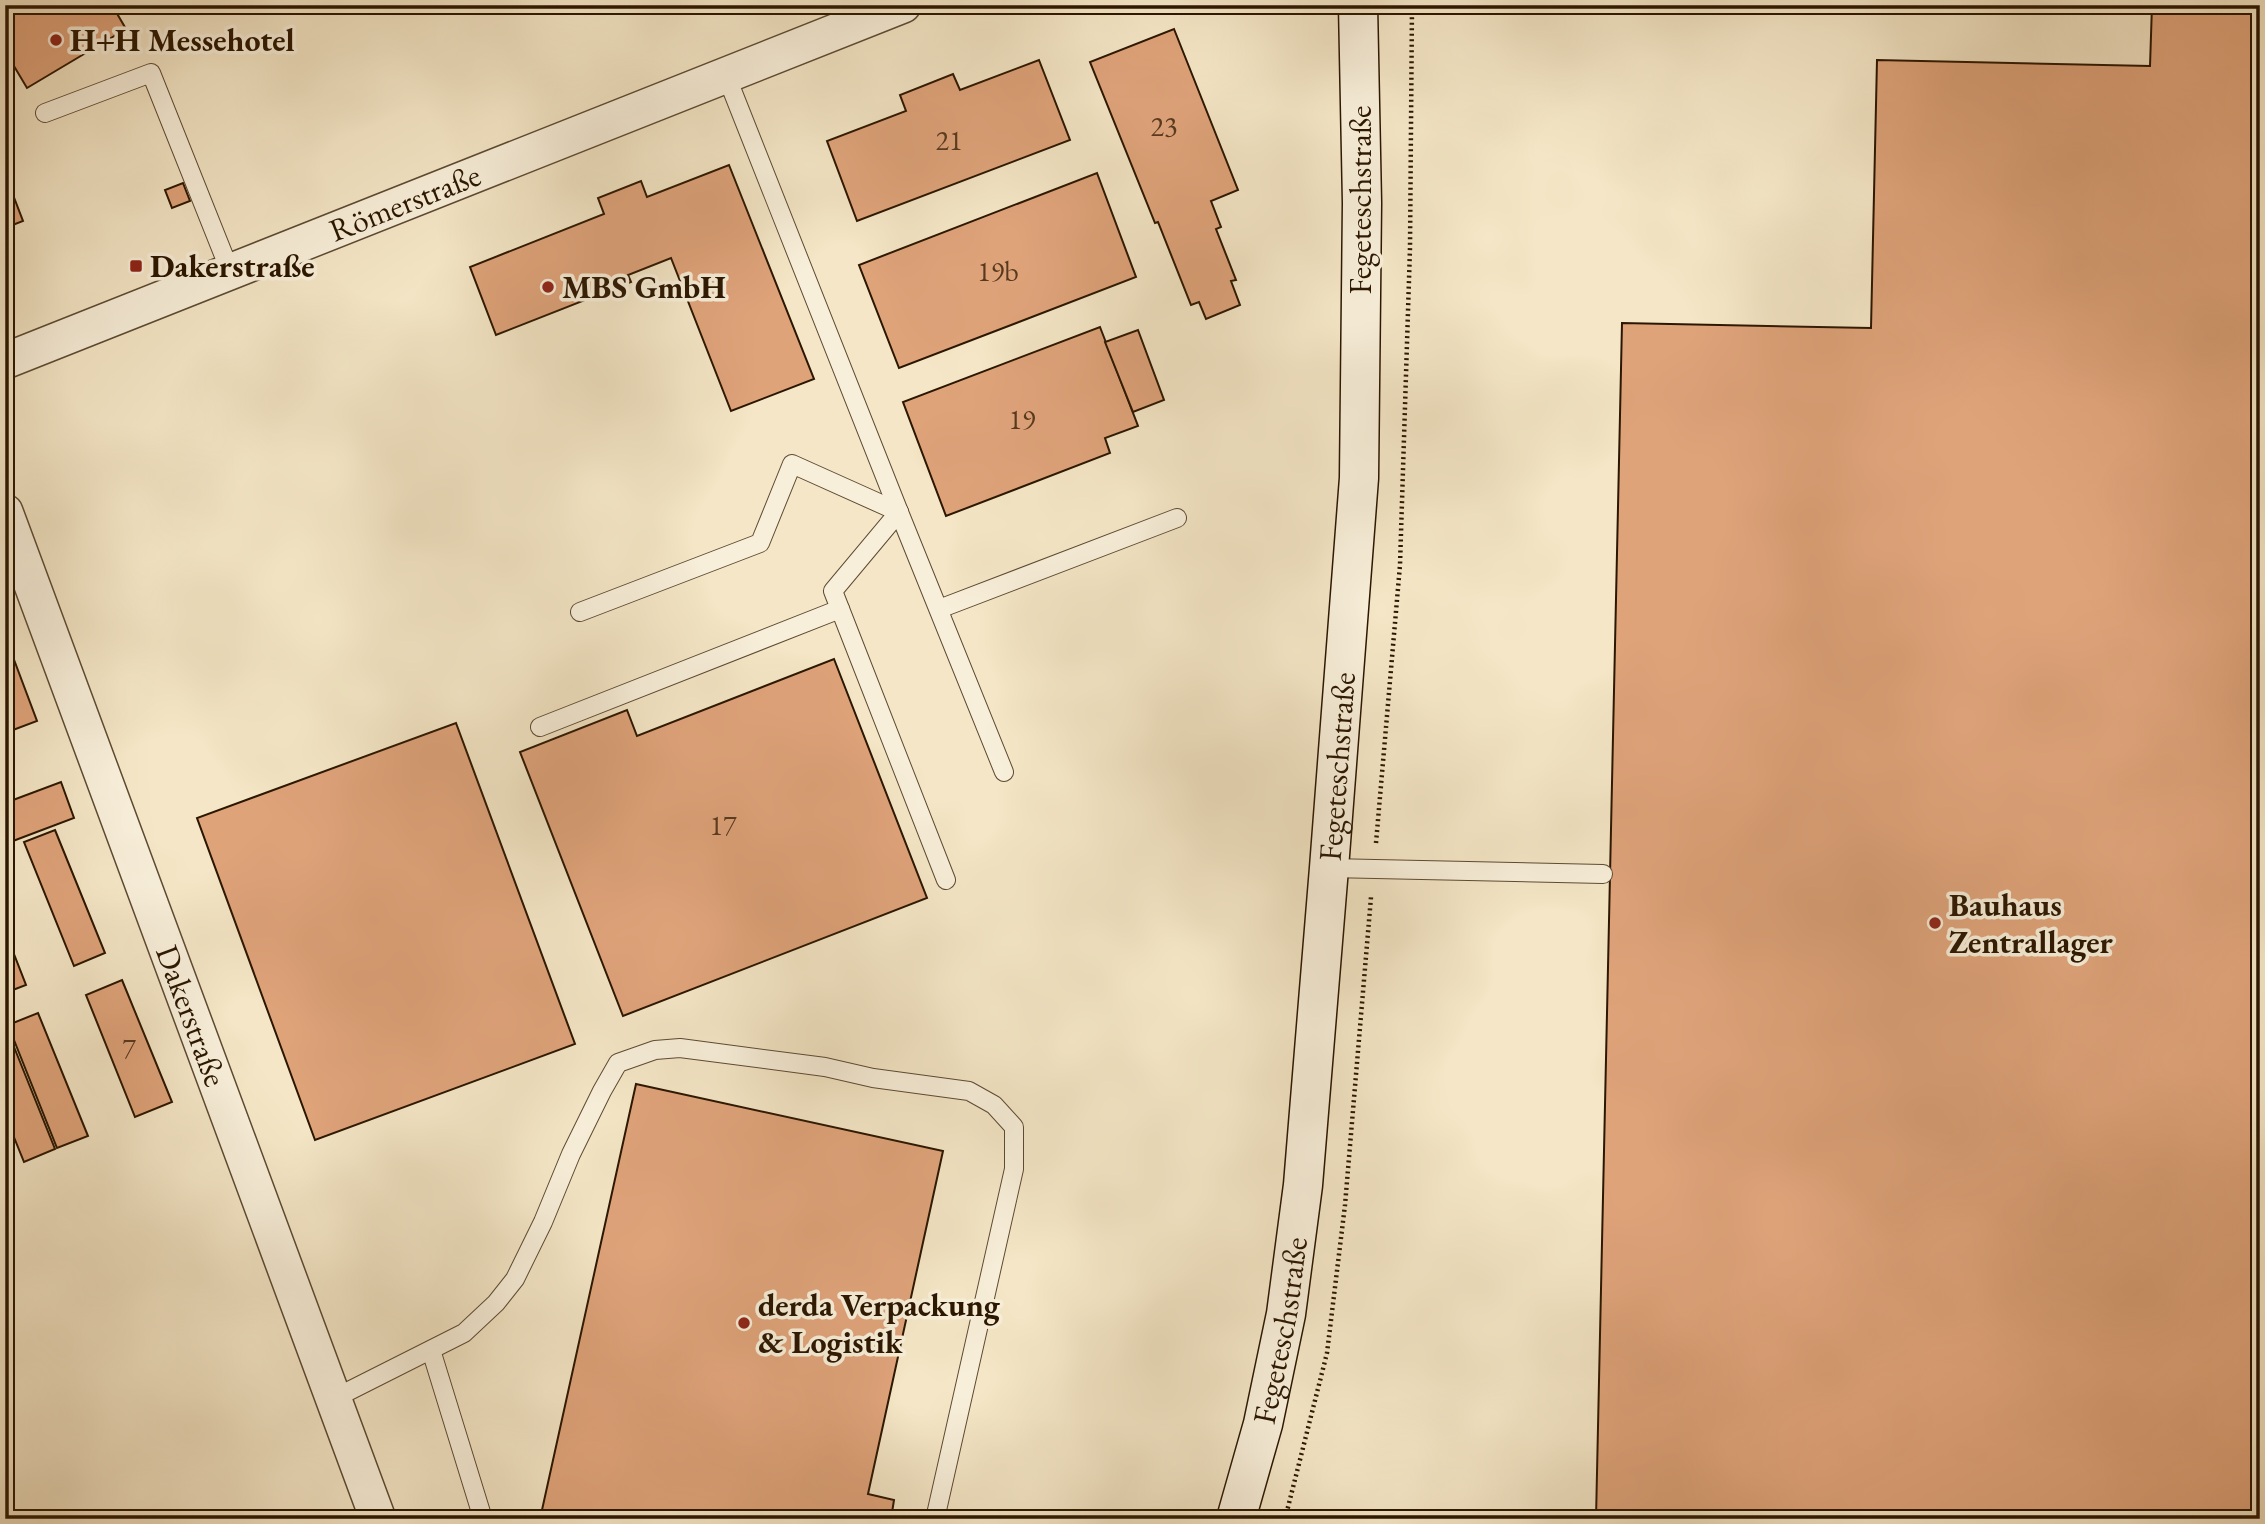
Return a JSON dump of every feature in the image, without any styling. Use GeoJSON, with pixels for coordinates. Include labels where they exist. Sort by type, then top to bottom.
{"type":"FeatureCollection","features":[{"type":"Feature","properties":{"kind":"main road","name":"Fegeteschstraße"},"geometry":{"type":"LineString","coordinates":[[1236,1519],[1264,1424],[1286,1314],[1303,1185],[1329,868],[1359,478],[1362,203],[1358,5]]}},
{"type":"Feature","properties":{"kind":"street","name":"Römerstraße"},"geometry":{"type":"LineString","coordinates":[[5,361],[726,75],[886,8]]}},
{"type":"Feature","properties":{"kind":"street","name":"Dakerstraße"},"geometry":{"type":"LineString","coordinates":[[5,512],[378,1519]]}},
{"type":"Feature","properties":{"kind":"lane"},"geometry":{"type":"LineString","coordinates":[[45,113],[151,72],[230,271]]}},
{"type":"Feature","properties":{"kind":"lane"},"geometry":{"type":"LineString","coordinates":[[726,75],[1004,772]]}},
{"type":"Feature","properties":{"kind":"lane"},"geometry":{"type":"LineString","coordinates":[[580,612],[761,542],[792,464],[899,512]]}},
{"type":"Feature","properties":{"kind":"lane"},"geometry":{"type":"LineString","coordinates":[[899,512],[833,591],[946,880]]}},
{"type":"Feature","properties":{"kind":"lane"},"geometry":{"type":"LineString","coordinates":[[939,609],[1177,518]]}},
{"type":"Feature","properties":{"kind":"lane"},"geometry":{"type":"LineString","coordinates":[[540,727],[840,609]]}},
{"type":"Feature","properties":{"kind":"lane"},"geometry":{"type":"LineString","coordinates":[[1329,868],[1602,874]]}},
{"type":"Feature","properties":{"kind":"lane"},"geometry":{"type":"LineString","coordinates":[[333,1399],[464,1333],[496,1303],[514,1279],[543,1222],[571,1154],[618,1063],[655,1050],[680,1048],[825,1067],[873,1078],[969,1091],[995,1105],[1014,1127],[1014,1169],[935,1519]]}},
{"type":"Feature","properties":{"kind":"lane"},"geometry":{"type":"LineString","coordinates":[[431,1350],[483,1519]]}},
{"type":"Feature","properties":{"kind":"building","name":"H+H Messehotel"},"geometry":{"type":"Polygon","coordinates":[[[5,5],[112,5],[126,29],[27,88],[5,51],[5,5]]]}},
{"type":"Feature","properties":{"kind":"building","name":"Bauhaus Zentrallager"},"geometry":{"type":"Polygon","coordinates":[[[2152,5],[2260,5],[2260,1519],[1596,1519],[1622,323],[1871,328],[1877,60],[2150,66],[2152,5]]]}},
{"type":"Feature","properties":{"kind":"building"},"geometry":{"type":"Polygon","coordinates":[[[1174,29],[1238,190],[1211,201],[1221,227],[1216,229],[1236,280],[1231,281],[1240,305],[1206,319],[1199,302],[1191,305],[1090,62],[1174,29]]]}},
{"type":"Feature","properties":{"kind":"building"},"geometry":{"type":"Polygon","coordinates":[[[1039,60],[1070,140],[857,221],[827,141],[906,111],[900,95],[953,74],[960,90],[1039,60]]]}},
{"type":"Feature","properties":{"kind":"building","name":"MBS GmbH"},"geometry":{"type":"Polygon","coordinates":[[[729,165],[814,379],[731,411],[671,258],[628,275],[631,282],[496,335],[470,267],[604,214],[598,198],[641,181],[647,197],[729,165]]]}},
{"type":"Feature","properties":{"kind":"building"},"geometry":{"type":"Polygon","coordinates":[[[1097,173],[1136,277],[899,368],[859,265],[1097,173]]]}},
{"type":"Feature","properties":{"kind":"building"},"geometry":{"type":"Polygon","coordinates":[[[5,174],[23,221],[5,228],[5,174]]]}},
{"type":"Feature","properties":{"kind":"building"},"geometry":{"type":"Polygon","coordinates":[[[183,183],[190,201],[172,208],[165,190],[183,183]]]}},
{"type":"Feature","properties":{"kind":"building"},"geometry":{"type":"Polygon","coordinates":[[[1100,327],[1138,426],[1105,438],[1110,453],[946,516],[903,402],[1100,327]]]}},
{"type":"Feature","properties":{"kind":"building"},"geometry":{"type":"Polygon","coordinates":[[[1138,330],[1164,400],[1133,412],[1105,342],[1138,330]]]}},
{"type":"Feature","properties":{"kind":"building"},"geometry":{"type":"Polygon","coordinates":[[[10,649],[37,721],[5,733],[5,650],[10,649]]]}},
{"type":"Feature","properties":{"kind":"building"},"geometry":{"type":"Polygon","coordinates":[[[834,659],[927,898],[623,1016],[520,752],[627,710],[637,736],[834,659]]]}},
{"type":"Feature","properties":{"kind":"building"},"geometry":{"type":"Polygon","coordinates":[[[456,723],[575,1044],[315,1140],[197,818],[456,723]]]}},
{"type":"Feature","properties":{"kind":"building"},"geometry":{"type":"Polygon","coordinates":[[[61,782],[74,818],[5,844],[5,803],[61,782]]]}},
{"type":"Feature","properties":{"kind":"building"},"geometry":{"type":"Polygon","coordinates":[[[55,830],[105,953],[74,966],[24,842],[55,830]]]}},
{"type":"Feature","properties":{"kind":"building"},"geometry":{"type":"Polygon","coordinates":[[[5,931],[26,985],[5,993],[5,931]]]}},
{"type":"Feature","properties":{"kind":"building"},"geometry":{"type":"Polygon","coordinates":[[[122,980],[172,1102],[135,1117],[86,995],[122,980]]]}},
{"type":"Feature","properties":{"kind":"building"},"geometry":{"type":"Polygon","coordinates":[[[38,1013],[88,1136],[57,1148],[8,1025],[38,1013]]]}},
{"type":"Feature","properties":{"kind":"building"},"geometry":{"type":"Polygon","coordinates":[[[6,1027],[55,1149],[24,1162],[5,1115],[6,1027]]]}},
{"type":"Feature","properties":{"kind":"building","name":"derda Verpackung & Logistik"},"geometry":{"type":"Polygon","coordinates":[[[636,1084],[943,1151],[868,1494],[894,1500],[891,1519],[540,1519],[636,1084]]]}},
{"type":"Feature","properties":{"kind":"place","name":"H+H Messehotel"},"geometry":{"type":"Point","coordinates":[56,40]}},
{"type":"Feature","properties":{"kind":"place","name":"Dakerstraße"},"geometry":{"type":"Point","coordinates":[136,266]}},
{"type":"Feature","properties":{"kind":"place","name":"MBS GmbH"},"geometry":{"type":"Point","coordinates":[548,287]}},
{"type":"Feature","properties":{"kind":"place","name":"Bauhaus Zentrallager"},"geometry":{"type":"Point","coordinates":[1935,923]}},
{"type":"Feature","properties":{"kind":"place","name":"derda Verpackung & Logistik"},"geometry":{"type":"Point","coordinates":[744,1323]}}]}
